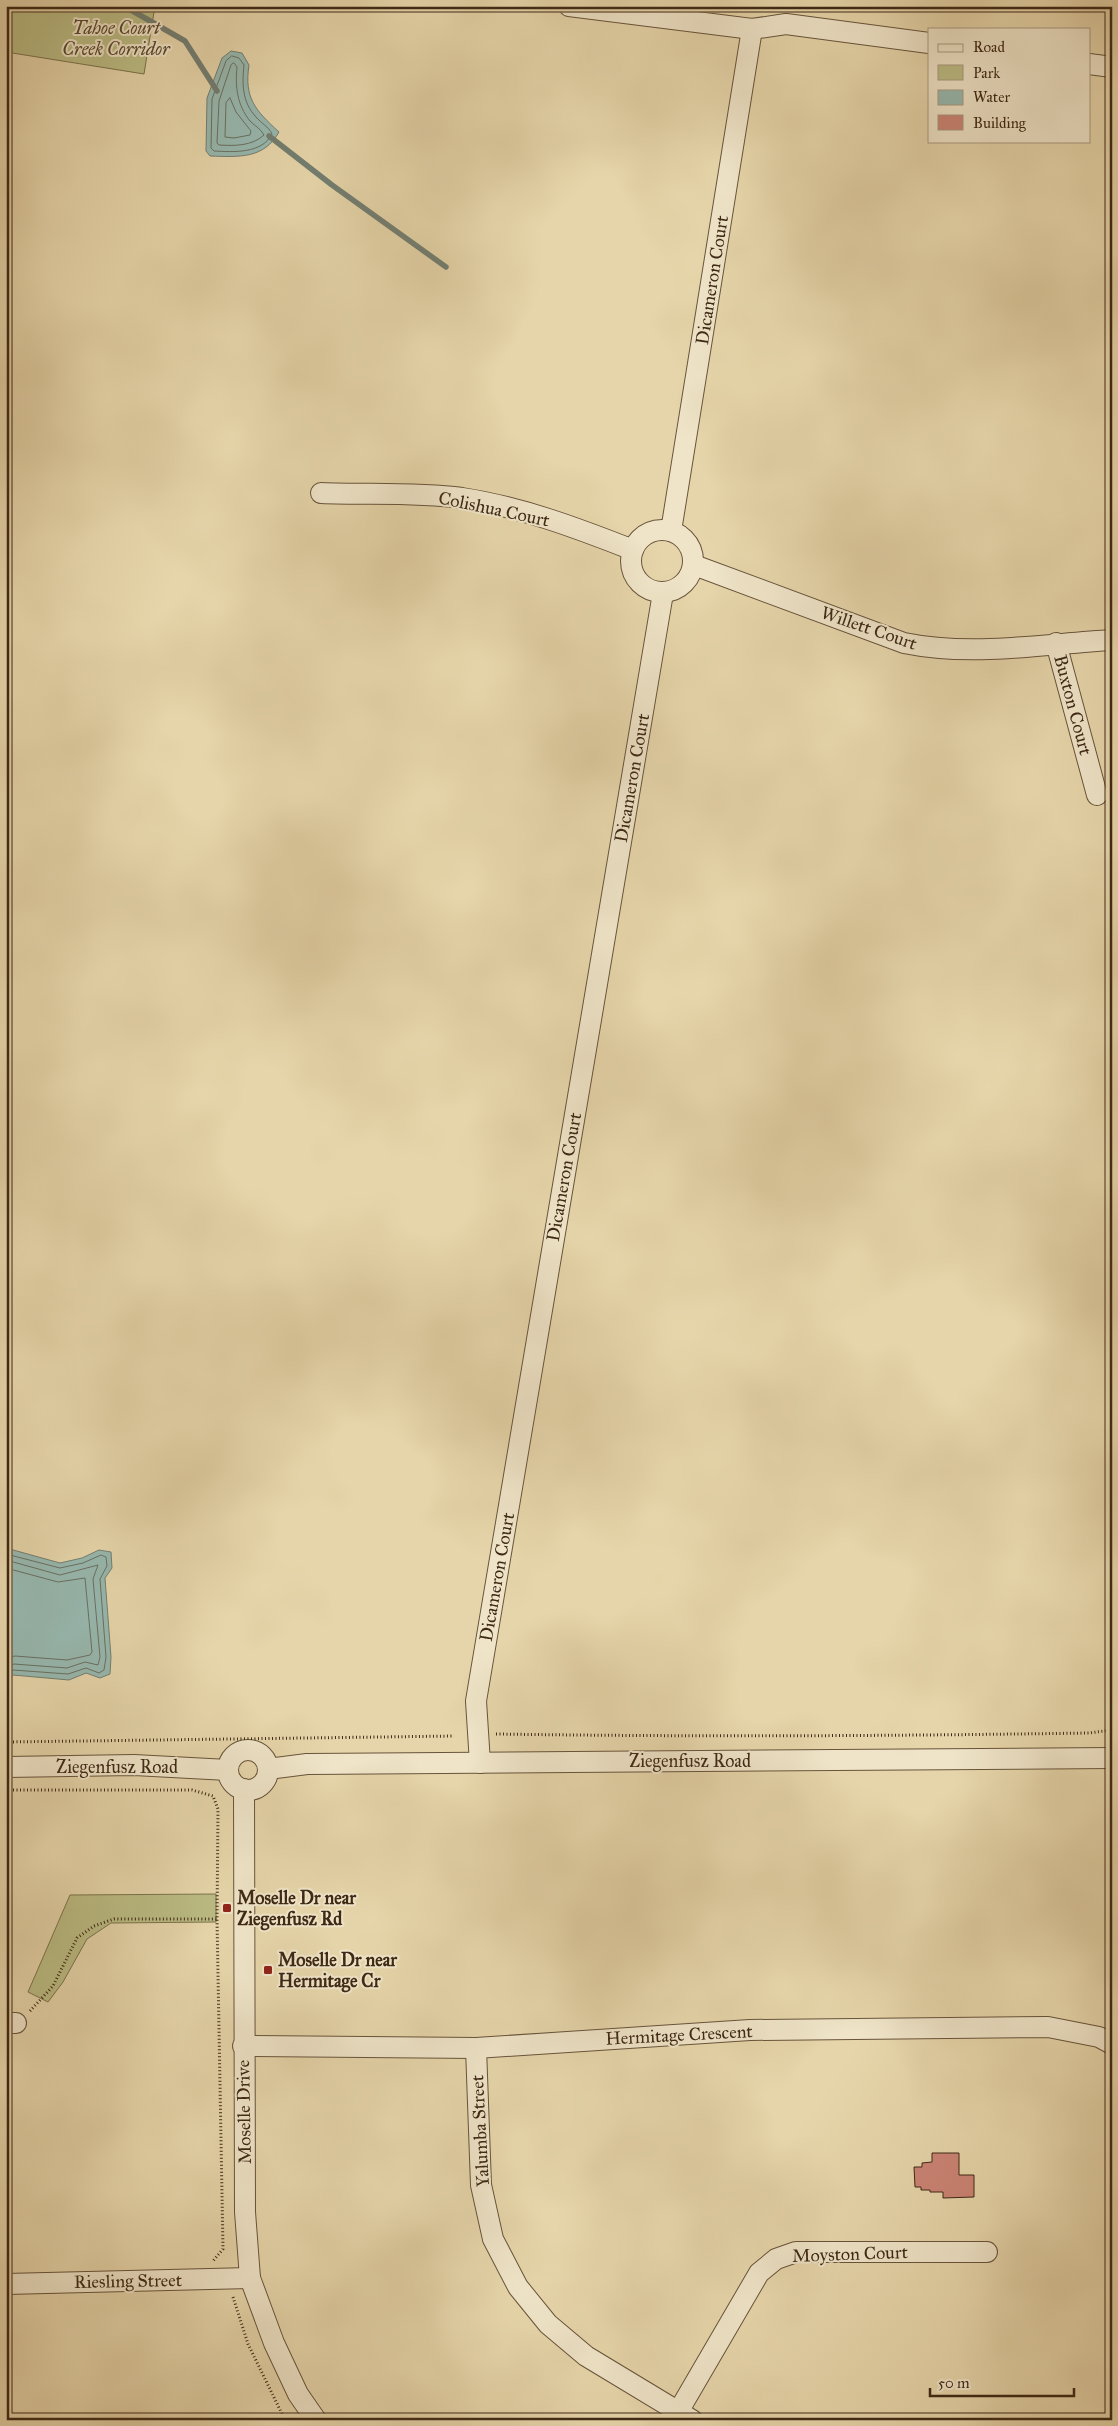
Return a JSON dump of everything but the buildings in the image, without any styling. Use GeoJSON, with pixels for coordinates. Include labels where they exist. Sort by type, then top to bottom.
{"type":"FeatureCollection","features":[{"type":"Feature","properties":{"kind":"street"},"geometry":{"type":"LineString","coordinates":[[569,6],[752,29],[786,24],[928,43]]}},
{"type":"Feature","properties":{"kind":"street","name":"Dicameron Court"},"geometry":{"type":"LineString","coordinates":[[671,531],[752,29]]}},
{"type":"Feature","properties":{"kind":"street"},"geometry":{"type":"LineString","coordinates":[[1090,64],[1112,67]]}},
{"type":"Feature","properties":{"kind":"street","name":"Colishua Court"},"geometry":{"type":"LineString","coordinates":[[321,492],[462,498],[534,514],[633,550]]}},
{"type":"Feature","properties":{"kind":"street"},"geometry":{"type":"LineString","coordinates":[[662,530],[671,531],[686,540],[694,556],[692,572],[678,589],[663,593],[646,588],[634,576],[632,567],[633,550],[645,535],[662,530]]}},
{"type":"Feature","properties":{"kind":"street","name":"Willett Court"},"geometry":{"type":"LineString","coordinates":[[694,565],[904,643],[934,649],[967,650],[1112,640]]}},
{"type":"Feature","properties":{"kind":"street","name":"Dicameron Court"},"geometry":{"type":"LineString","coordinates":[[480,1763],[476,1701],[663,593]]}},
{"type":"Feature","properties":{"kind":"street","name":"Buxton Court"},"geometry":{"type":"LineString","coordinates":[[1056,644],[1097,796]]}},
{"type":"Feature","properties":{"kind":"street"},"geometry":{"type":"LineString","coordinates":[[248,1750],[255,1751],[264,1756],[268,1770],[264,1782],[258,1787],[244,1789],[232,1782],[228,1770],[230,1760],[235,1754],[248,1750]]}},
{"type":"Feature","properties":{"kind":"street","name":"Ziegenfusz Road"},"geometry":{"type":"LineString","coordinates":[[268,1770],[307,1764],[1112,1758]]}},
{"type":"Feature","properties":{"kind":"street","name":"Ziegenfusz Road"},"geometry":{"type":"LineString","coordinates":[[6,1767],[134,1765],[228,1770]]}},
{"type":"Feature","properties":{"kind":"street","name":"Moselle Drive"},"geometry":{"type":"LineString","coordinates":[[244,1789],[243,2046],[245,2212],[250,2278],[274,2343],[298,2394],[316,2420]]}},
{"type":"Feature","properties":{"kind":"street","name":"Hermitage Crescent"},"geometry":{"type":"LineString","coordinates":[[243,2046],[476,2048],[750,2030],[1048,2027],[1099,2038],[1112,2044]]}},
{"type":"Feature","properties":{"kind":"street","name":"Yalumba Street"},"geometry":{"type":"LineString","coordinates":[[476,2048],[481,2184],[493,2239],[518,2287],[548,2324],[586,2356],[685,2416]]}},
{"type":"Feature","properties":{"kind":"street","name":"Moyston Court"},"geometry":{"type":"LineString","coordinates":[[685,2416],[759,2273],[776,2259],[796,2252],[987,2252]]}},
{"type":"Feature","properties":{"kind":"street","name":"Riesling Street"},"geometry":{"type":"LineString","coordinates":[[6,2284],[218,2285],[250,2278]]}},
{"type":"Feature","properties":{"kind":"path"},"geometry":{"type":"LineString","coordinates":[[490,1734],[796,1737],[1089,1734],[1112,1730]]}},
{"type":"Feature","properties":{"kind":"path"},"geometry":{"type":"LineString","coordinates":[[6,1742],[454,1736]]}},
{"type":"Feature","properties":{"kind":"path"},"geometry":{"type":"LineString","coordinates":[[6,1790],[192,1790],[213,1796],[218,1809],[223,2249],[211,2263],[218,2285],[233,2297],[248,2344],[285,2420]]}},
{"type":"Feature","properties":{"kind":"path"},"geometry":{"type":"LineString","coordinates":[[11,2023],[38,2005],[53,1986],[77,1938],[94,1926],[114,1919],[218,1919]]}},
{"type":"Feature","properties":{"kind":"green space","name":"Tahoe Court Creek Corridor"},"geometry":{"type":"Polygon","coordinates":[[[6,6],[155,6],[144,74],[6,52],[6,6]]]}},
{"type":"Feature","properties":{"kind":"green space"},"geometry":{"type":"Polygon","coordinates":[[[216,1894],[216,1922],[111,1923],[87,1939],[63,1982],[48,2002],[28,1992],[70,1895],[216,1894]]]}},
{"type":"Feature","properties":{"kind":"water"},"geometry":{"type":"Polygon","coordinates":[[[231,51],[242,53],[249,65],[248,86],[253,103],[263,117],[279,132],[273,141],[258,152],[241,156],[210,156],[206,151],[207,98],[222,58],[231,51]]]}},
{"type":"Feature","properties":{"kind":"water"},"geometry":{"type":"Polygon","coordinates":[[[6,1548],[60,1563],[82,1558],[99,1550],[111,1552],[112,1568],[105,1578],[111,1657],[110,1674],[100,1678],[86,1673],[69,1680],[13,1675],[6,1684],[6,1548]]]}},
{"type":"Feature","properties":{"kind":"waterway"},"geometry":{"type":"LineString","coordinates":[[124,6],[185,41],[217,91]]}},
{"type":"Feature","properties":{"kind":"waterway"},"geometry":{"type":"LineString","coordinates":[[269,136],[332,185],[446,267]]}},
{"type":"Feature","properties":{"kind":"place","name":"Moselle Dr near Ziegenfusz Rd"},"geometry":{"type":"Point","coordinates":[227,1908]}},
{"type":"Feature","properties":{"kind":"place","name":"Moselle Dr near Hermitage Cr"},"geometry":{"type":"Point","coordinates":[268,1970]}}]}
